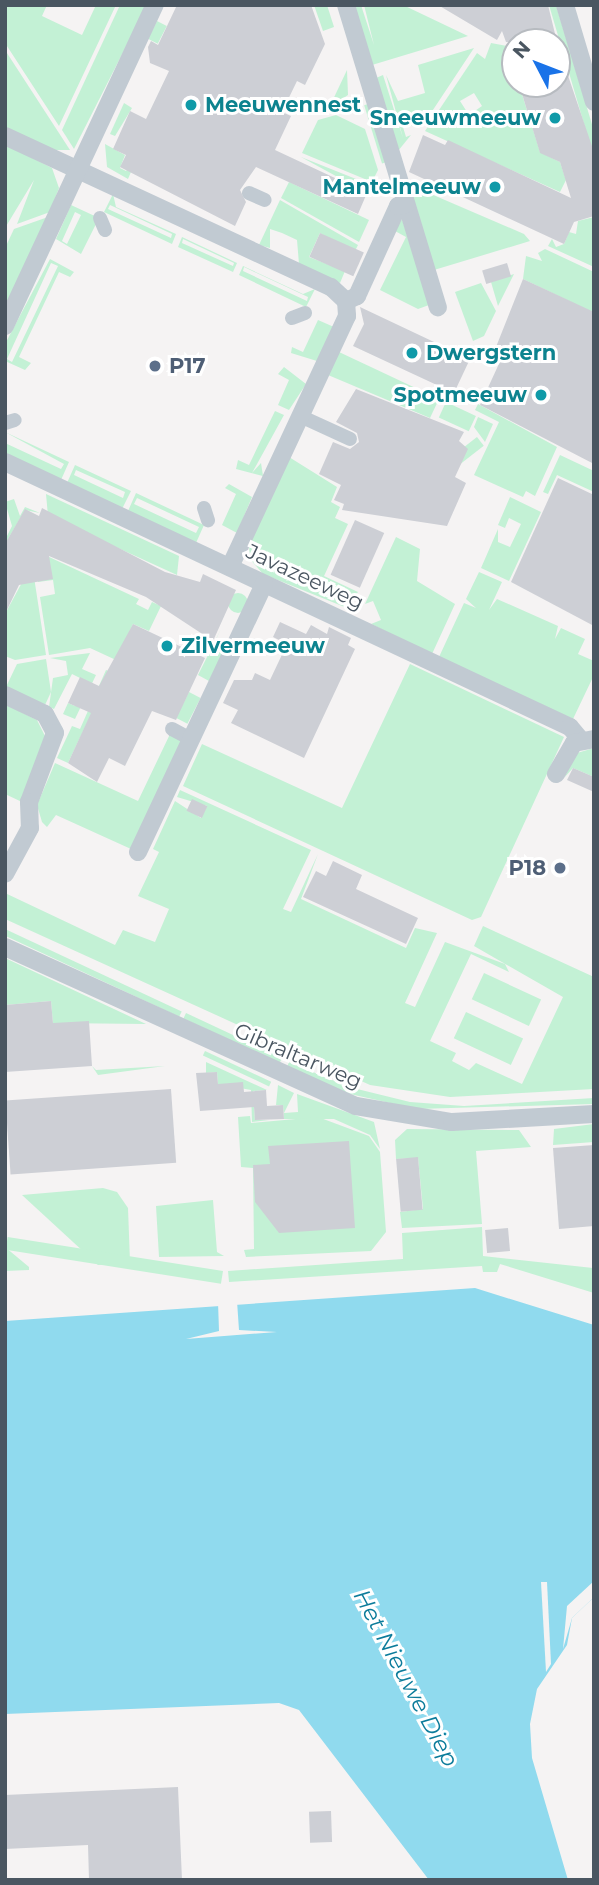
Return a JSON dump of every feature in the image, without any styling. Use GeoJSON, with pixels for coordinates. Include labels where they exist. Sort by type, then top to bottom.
{"type":"FeatureCollection","features":[{"type":"Feature","properties":{"kind":"street"},"geometry":{"type":"LineString","coordinates":[[5,326],[71,197],[79,171],[155,5]]}},
{"type":"Feature","properties":{"kind":"street"},"geometry":{"type":"LineString","coordinates":[[345,5],[438,307]]}},
{"type":"Feature","properties":{"kind":"street"},"geometry":{"type":"LineString","coordinates":[[565,5],[594,102]]}},
{"type":"Feature","properties":{"kind":"street"},"geometry":{"type":"LineString","coordinates":[[5,136],[320,287],[340,303]]}},
{"type":"Feature","properties":{"kind":"street"},"geometry":{"type":"LineString","coordinates":[[249,193],[265,200]]}},
{"type":"Feature","properties":{"kind":"street"},"geometry":{"type":"LineString","coordinates":[[340,303],[357,296],[398,206],[406,204]]}},
{"type":"Feature","properties":{"kind":"street"},"geometry":{"type":"LineString","coordinates":[[230,567],[239,537],[300,416],[338,326],[340,303]]}},
{"type":"Feature","properties":{"kind":"street"},"geometry":{"type":"LineString","coordinates":[[300,416],[350,439]]}},
{"type":"Feature","properties":{"kind":"street","name":"Javazeeweg"},"geometry":{"type":"LineString","coordinates":[[5,462],[27,477],[230,567],[570,727],[587,739],[556,774]]}},
{"type":"Feature","properties":{"kind":"street"},"geometry":{"type":"LineString","coordinates":[[138,852],[264,583]]}},
{"type":"Feature","properties":{"kind":"street"},"geometry":{"type":"LineString","coordinates":[[5,695],[45,714],[55,733],[29,802],[30,828],[5,874]]}},
{"type":"Feature","properties":{"kind":"street"},"geometry":{"type":"LineString","coordinates":[[172,729],[191,739]]}},
{"type":"Feature","properties":{"kind":"street","name":"Gibraltarweg"},"geometry":{"type":"LineString","coordinates":[[5,947],[308,1088],[373,1111],[452,1122],[594,1114]]}},
{"type":"Feature","properties":{"kind":"green space"},"geometry":{"type":"Polygon","coordinates":[[[5,5],[47,5],[42,16],[82,35],[96,5],[116,5],[59,126],[5,43],[5,5]]]}},
{"type":"Feature","properties":{"kind":"green space"},"geometry":{"type":"Polygon","coordinates":[[[120,5],[147,5],[74,149],[62,130],[120,5]]]}},
{"type":"Feature","properties":{"kind":"green space"},"geometry":{"type":"Polygon","coordinates":[[[314,5],[327,5],[334,27],[323,31],[314,5]]]}},
{"type":"Feature","properties":{"kind":"green space"},"geometry":{"type":"Polygon","coordinates":[[[354,5],[361,5],[374,45],[364,5],[403,5],[468,36],[372,65],[354,5]]]}},
{"type":"Feature","properties":{"kind":"green space"},"geometry":{"type":"Polygon","coordinates":[[[549,5],[556,5],[563,28],[556,28],[549,5]]]}},
{"type":"Feature","properties":{"kind":"green space"},"geometry":{"type":"Polygon","coordinates":[[[157,21],[167,26],[158,44],[148,39],[157,21]]]}},
{"type":"Feature","properties":{"kind":"green space"},"geometry":{"type":"Polygon","coordinates":[[[491,43],[501,45],[501,98],[523,98],[540,152],[560,162],[566,180],[560,192],[425,131],[477,53],[485,59],[491,43]],[[474,93],[460,101],[469,115],[482,106],[474,93]]]}},
{"type":"Feature","properties":{"kind":"green space"},"geometry":{"type":"Polygon","coordinates":[[[474,48],[421,128],[402,124],[406,137],[411,135],[398,151],[376,78],[383,75],[403,138],[386,75],[398,101],[425,93],[418,65],[474,48]]]}},
{"type":"Feature","properties":{"kind":"green space"},"geometry":{"type":"Polygon","coordinates":[[[5,50],[70,150],[54,150],[5,127],[5,50]]]}},
{"type":"Feature","properties":{"kind":"green space"},"geometry":{"type":"Polygon","coordinates":[[[571,55],[594,131],[592,151],[571,80],[571,55]]]}},
{"type":"Feature","properties":{"kind":"green space"},"geometry":{"type":"Polygon","coordinates":[[[347,70],[348,95],[329,108],[347,70]]]}},
{"type":"Feature","properties":{"kind":"green space"},"geometry":{"type":"Polygon","coordinates":[[[124,103],[132,108],[115,136],[110,134],[124,103]]]}},
{"type":"Feature","properties":{"kind":"green space"},"geometry":{"type":"Polygon","coordinates":[[[368,104],[386,162],[382,164],[364,105],[368,104]]]}},
{"type":"Feature","properties":{"kind":"green space"},"geometry":{"type":"Polygon","coordinates":[[[336,115],[365,129],[378,170],[372,182],[302,153],[318,120],[336,115]]]}},
{"type":"Feature","properties":{"kind":"green space"},"geometry":{"type":"Polygon","coordinates":[[[5,144],[52,168],[59,188],[50,212],[17,224],[34,180],[5,228],[5,144]]]}},
{"type":"Feature","properties":{"kind":"green space"},"geometry":{"type":"Polygon","coordinates":[[[105,144],[125,155],[120,168],[126,171],[136,160],[128,179],[107,167],[105,144]]]}},
{"type":"Feature","properties":{"kind":"green space"},"geometry":{"type":"Polygon","coordinates":[[[301,157],[371,185],[367,193],[301,157]]]}},
{"type":"Feature","properties":{"kind":"green space"},"geometry":{"type":"Polygon","coordinates":[[[289,182],[369,220],[359,242],[281,198],[289,182]]]}},
{"type":"Feature","properties":{"kind":"green space"},"geometry":{"type":"Polygon","coordinates":[[[424,191],[524,234],[530,241],[434,270],[411,195],[424,191]]]}},
{"type":"Feature","properties":{"kind":"green space"},"geometry":{"type":"Polygon","coordinates":[[[113,194],[116,207],[176,234],[172,244],[104,212],[113,194]],[[110,205],[108,209],[171,238],[172,234],[110,205]]]}},
{"type":"Feature","properties":{"kind":"green space"},"geometry":{"type":"Polygon","coordinates":[[[280,200],[358,245],[354,253],[320,233],[309,257],[345,271],[340,283],[299,264],[297,240],[270,229],[270,248],[259,245],[280,200]]]}},
{"type":"Feature","properties":{"kind":"green space"},"geometry":{"type":"Polygon","coordinates":[[[71,205],[99,218],[81,254],[56,239],[71,205]],[[75,212],[62,241],[67,244],[81,215],[75,212]]]}},
{"type":"Feature","properties":{"kind":"green space"},"geometry":{"type":"Polygon","coordinates":[[[48,217],[5,307],[5,248],[14,229],[48,217]]]}},
{"type":"Feature","properties":{"kind":"green space"},"geometry":{"type":"Polygon","coordinates":[[[594,217],[594,267],[548,246],[552,239],[556,247],[564,244],[569,232],[576,234],[578,221],[594,217]]]}},
{"type":"Feature","properties":{"kind":"green space"},"geometry":{"type":"Polygon","coordinates":[[[402,219],[429,305],[418,309],[380,290],[406,237],[395,231],[402,219]]]}},
{"type":"Feature","properties":{"kind":"green space"},"geometry":{"type":"Polygon","coordinates":[[[182,237],[237,263],[233,272],[178,247],[182,237]],[[183,239],[182,243],[233,266],[234,263],[183,239]]]}},
{"type":"Feature","properties":{"kind":"green space"},"geometry":{"type":"Polygon","coordinates":[[[545,249],[594,272],[592,312],[523,279],[526,256],[542,261],[538,253],[545,249]]]}},
{"type":"Feature","properties":{"kind":"green space"},"geometry":{"type":"Polygon","coordinates":[[[50,259],[74,272],[70,277],[59,272],[19,357],[31,363],[25,370],[5,361],[5,344],[50,259]],[[51,263],[7,359],[12,362],[58,266],[51,263]]]}},
{"type":"Feature","properties":{"kind":"green space"},"geometry":{"type":"Polygon","coordinates":[[[243,266],[303,294],[315,289],[306,307],[239,275],[243,266]],[[244,267],[243,271],[307,301],[308,297],[244,267]]]}},
{"type":"Feature","properties":{"kind":"green space"},"geometry":{"type":"Polygon","coordinates":[[[514,274],[498,306],[491,282],[514,274]]]}},
{"type":"Feature","properties":{"kind":"green space"},"geometry":{"type":"Polygon","coordinates":[[[481,283],[496,311],[484,336],[473,341],[455,292],[481,283]]]}},
{"type":"Feature","properties":{"kind":"green space"},"geometry":{"type":"Polygon","coordinates":[[[318,320],[334,327],[317,361],[291,353],[292,347],[303,352],[318,320]]]}},
{"type":"Feature","properties":{"kind":"green space"},"geometry":{"type":"Polygon","coordinates":[[[339,352],[439,399],[430,418],[328,375],[339,352]]]}},
{"type":"Feature","properties":{"kind":"green space"},"geometry":{"type":"Polygon","coordinates":[[[284,367],[306,384],[289,410],[278,405],[289,380],[278,374],[284,367]]]}},
{"type":"Feature","properties":{"kind":"green space"},"geometry":{"type":"Polygon","coordinates":[[[446,402],[476,416],[469,431],[439,417],[446,402]]]}},
{"type":"Feature","properties":{"kind":"green space"},"geometry":{"type":"Polygon","coordinates":[[[478,404],[557,447],[535,496],[526,491],[523,497],[474,475],[499,422],[475,410],[478,404]]]}},
{"type":"Feature","properties":{"kind":"green space"},"geometry":{"type":"Polygon","coordinates":[[[275,411],[284,415],[252,473],[261,463],[263,476],[236,469],[238,460],[249,465],[275,411]]]}},
{"type":"Feature","properties":{"kind":"green space"},"geometry":{"type":"Polygon","coordinates":[[[478,417],[493,424],[485,442],[474,427],[478,417]]]}},
{"type":"Feature","properties":{"kind":"green space"},"geometry":{"type":"Polygon","coordinates":[[[5,432],[69,462],[61,480],[5,454],[5,443],[61,469],[64,464],[5,432]]]}},
{"type":"Feature","properties":{"kind":"green space"},"geometry":{"type":"Polygon","coordinates":[[[477,437],[484,446],[448,474],[441,465],[477,437]]]}},
{"type":"Feature","properties":{"kind":"green space"},"geometry":{"type":"Polygon","coordinates":[[[560,455],[594,471],[594,492],[557,475],[548,494],[543,492],[560,455]]]}},
{"type":"Feature","properties":{"kind":"green space"},"geometry":{"type":"Polygon","coordinates":[[[289,457],[337,487],[331,502],[340,507],[335,518],[348,524],[324,576],[358,592],[347,608],[263,574],[250,559],[249,545],[289,457]]]}},
{"type":"Feature","properties":{"kind":"green space"},"geometry":{"type":"Polygon","coordinates":[[[75,465],[131,491],[122,509],[67,483],[75,465]],[[76,470],[74,475],[123,498],[125,492],[76,470]]]}},
{"type":"Feature","properties":{"kind":"green space"},"geometry":{"type":"Polygon","coordinates":[[[229,484],[252,497],[237,533],[222,525],[236,494],[225,488],[229,484]]]}},
{"type":"Feature","properties":{"kind":"green space"},"geometry":{"type":"Polygon","coordinates":[[[136,493],[204,525],[196,543],[128,511],[136,493]],[[137,498],[134,504],[196,533],[199,527],[137,498]]]}},
{"type":"Feature","properties":{"kind":"green space"},"geometry":{"type":"Polygon","coordinates":[[[46,494],[179,556],[177,575],[48,516],[46,494]]]}},
{"type":"Feature","properties":{"kind":"green space"},"geometry":{"type":"Polygon","coordinates":[[[510,497],[541,512],[509,581],[481,568],[498,529],[498,542],[510,547],[521,524],[509,518],[505,528],[498,525],[510,497]]]}},
{"type":"Feature","properties":{"kind":"green space"},"geometry":{"type":"Polygon","coordinates":[[[14,499],[20,516],[25,507],[40,513],[25,510],[8,539],[27,550],[5,540],[12,526],[5,502],[14,499]]]}},
{"type":"Feature","properties":{"kind":"green space"},"geometry":{"type":"Polygon","coordinates":[[[396,537],[420,549],[417,581],[455,604],[432,654],[371,624],[381,620],[373,601],[365,604],[396,537]]]}},
{"type":"Feature","properties":{"kind":"green space"},"geometry":{"type":"Polygon","coordinates":[[[32,549],[139,599],[136,604],[148,610],[152,602],[161,606],[149,631],[133,624],[116,660],[90,648],[49,655],[40,597],[55,594],[53,580],[38,582],[32,549]]]}},
{"type":"Feature","properties":{"kind":"green space"},"geometry":{"type":"Polygon","coordinates":[[[32,564],[46,655],[15,660],[5,656],[5,614],[32,564]]]}},
{"type":"Feature","properties":{"kind":"green space"},"geometry":{"type":"Polygon","coordinates":[[[479,572],[502,582],[489,610],[497,599],[558,626],[555,639],[561,628],[585,639],[578,654],[594,661],[594,675],[573,719],[439,657],[464,603],[476,608],[466,599],[479,572]]]}},
{"type":"Feature","properties":{"kind":"green space"},"geometry":{"type":"Polygon","coordinates":[[[238,593],[245,596],[248,603],[245,610],[238,613],[231,610],[228,603],[231,596],[238,593]]]}},
{"type":"Feature","properties":{"kind":"green space"},"geometry":{"type":"Polygon","coordinates":[[[221,629],[213,646],[224,651],[209,681],[198,675],[221,629]]]}},
{"type":"Feature","properties":{"kind":"green space"},"geometry":{"type":"Polygon","coordinates":[[[90,653],[82,669],[96,675],[75,719],[63,714],[68,703],[75,706],[80,678],[72,674],[54,709],[49,707],[53,678],[68,675],[66,661],[50,658],[90,653]]]}},
{"type":"Feature","properties":{"kind":"green space"},"geometry":{"type":"Polygon","coordinates":[[[46,659],[51,692],[45,705],[6,687],[17,664],[46,659]]]}},
{"type":"Feature","properties":{"kind":"green space"},"geometry":{"type":"Polygon","coordinates":[[[410,664],[564,737],[481,917],[472,920],[183,786],[202,744],[342,808],[410,664]]]}},
{"type":"Feature","properties":{"kind":"green space"},"geometry":{"type":"Polygon","coordinates":[[[106,670],[111,672],[68,763],[57,758],[72,726],[80,729],[106,670]]]}},
{"type":"Feature","properties":{"kind":"green space"},"geometry":{"type":"Polygon","coordinates":[[[189,692],[201,698],[187,724],[176,718],[189,692]]]}},
{"type":"Feature","properties":{"kind":"green space"},"geometry":{"type":"Polygon","coordinates":[[[5,704],[37,720],[46,738],[22,802],[5,794],[5,704]]]}},
{"type":"Feature","properties":{"kind":"green space"},"geometry":{"type":"Polygon","coordinates":[[[171,732],[183,738],[131,849],[56,815],[47,827],[42,822],[37,805],[55,763],[138,801],[171,732]]]}},
{"type":"Feature","properties":{"kind":"green space"},"geometry":{"type":"Polygon","coordinates":[[[594,748],[594,777],[573,768],[564,778],[577,753],[594,748]]]}},
{"type":"Feature","properties":{"kind":"green space"},"geometry":{"type":"Polygon","coordinates":[[[180,790],[311,850],[283,909],[291,912],[318,854],[301,899],[406,948],[415,928],[437,933],[405,1003],[415,1007],[445,942],[505,964],[509,972],[471,954],[430,1041],[456,1053],[452,1061],[469,1070],[476,1063],[522,1084],[563,997],[474,946],[483,926],[594,977],[594,1089],[450,1097],[370,1085],[5,919],[5,893],[115,945],[123,930],[155,942],[169,909],[138,896],[159,852],[153,849],[175,801],[201,818],[207,806],[177,797],[180,790]]]}},
{"type":"Feature","properties":{"kind":"green space"},"geometry":{"type":"Polygon","coordinates":[[[5,929],[182,1011],[179,1017],[5,936],[5,929]]]}},
{"type":"Feature","properties":{"kind":"green space"},"geometry":{"type":"Polygon","coordinates":[[[5,958],[146,1024],[53,1023],[51,1001],[5,1005],[5,958]]]}},
{"type":"Feature","properties":{"kind":"green space"},"geometry":{"type":"Polygon","coordinates":[[[484,973],[541,1000],[529,1026],[472,999],[484,973]]]}},
{"type":"Feature","properties":{"kind":"green space"},"geometry":{"type":"Polygon","coordinates":[[[466,1012],[523,1039],[511,1065],[454,1038],[466,1012]]]}},
{"type":"Feature","properties":{"kind":"green space"},"geometry":{"type":"Polygon","coordinates":[[[186,1013],[282,1058],[280,1063],[183,1018],[186,1013]]]}},
{"type":"Feature","properties":{"kind":"green space"},"geometry":{"type":"Polygon","coordinates":[[[205,1051],[271,1082],[269,1086],[203,1056],[205,1051]]]}},
{"type":"Feature","properties":{"kind":"green space"},"geometry":{"type":"Polygon","coordinates":[[[206,1062],[267,1090],[253,1091],[255,1120],[269,1120],[252,1122],[251,1090],[218,1084],[217,1072],[206,1073],[206,1062]]]}},
{"type":"Feature","properties":{"kind":"green space"},"geometry":{"type":"Polygon","coordinates":[[[289,1062],[349,1087],[410,1102],[464,1106],[594,1098],[594,1104],[417,1109],[350,1094],[287,1067],[289,1062]]]}},
{"type":"Feature","properties":{"kind":"green space"},"geometry":{"type":"Polygon","coordinates":[[[92,1066],[96,1070],[165,1066],[98,1075],[92,1066]]]}},
{"type":"Feature","properties":{"kind":"green space"},"geometry":{"type":"Polygon","coordinates":[[[278,1085],[294,1093],[284,1113],[298,1112],[297,1094],[374,1122],[380,1149],[370,1135],[334,1119],[284,1119],[283,1105],[276,1105],[278,1085]]]}},
{"type":"Feature","properties":{"kind":"green space"},"geometry":{"type":"Polygon","coordinates":[[[250,1116],[251,1123],[318,1117],[369,1136],[380,1152],[386,1232],[371,1251],[246,1257],[244,1250],[254,1249],[253,1168],[241,1167],[238,1117],[250,1116]]]}},
{"type":"Feature","properties":{"kind":"green space"},"geometry":{"type":"Polygon","coordinates":[[[594,1124],[594,1142],[553,1145],[554,1129],[594,1124]]]}},
{"type":"Feature","properties":{"kind":"green space"},"geometry":{"type":"Polygon","coordinates":[[[407,1129],[519,1130],[531,1147],[476,1151],[482,1224],[402,1228],[400,1212],[423,1209],[418,1158],[396,1159],[395,1140],[407,1129]]]}},
{"type":"Feature","properties":{"kind":"green space"},"geometry":{"type":"Polygon","coordinates":[[[103,1188],[117,1192],[128,1208],[130,1262],[98,1265],[22,1195],[103,1188]]]}},
{"type":"Feature","properties":{"kind":"green space"},"geometry":{"type":"Polygon","coordinates":[[[213,1200],[217,1252],[224,1256],[159,1257],[156,1206],[213,1200]]]}},
{"type":"Feature","properties":{"kind":"green space"},"geometry":{"type":"Polygon","coordinates":[[[482,1227],[483,1256],[593,1268],[594,1293],[500,1264],[497,1272],[483,1272],[482,1266],[229,1282],[228,1271],[403,1259],[402,1233],[482,1227]]]}},
{"type":"Feature","properties":{"kind":"green space"},"geometry":{"type":"Polygon","coordinates":[[[8,1237],[223,1271],[221,1284],[6,1250],[8,1237]]]}},
{"type":"Feature","properties":{"kind":"green space"},"geometry":{"type":"Polygon","coordinates":[[[5,1247],[29,1267],[29,1270],[5,1271],[5,1247]]]}},
{"type":"Feature","properties":{"kind":"water","name":"Het Nieuwe Diep"},"geometry":{"type":"Polygon","coordinates":[[[475,1288],[594,1325],[594,1597],[572,1618],[567,1645],[537,1689],[530,1724],[532,1758],[568,1880],[429,1880],[299,1710],[279,1703],[5,1714],[5,1321],[475,1288]]]}},
{"type":"Feature","properties":{"kind":"pier"},"geometry":{"type":"Polygon","coordinates":[[[237,1301],[239,1330],[277,1332],[186,1339],[219,1331],[218,1302],[237,1301]]]}},
{"type":"Feature","properties":{"kind":"pier"},"geometry":{"type":"Polygon","coordinates":[[[594,1581],[594,1597],[572,1618],[563,1649],[567,1606],[594,1581]]]}},
{"type":"Feature","properties":{"kind":"pier"},"geometry":{"type":"Polygon","coordinates":[[[541,1582],[547,1582],[551,1664],[546,1672],[541,1582]]]}},
{"type":"Feature","properties":{"kind":"building","name":"Meeuwennest"},"geometry":{"type":"Polygon","coordinates":[[[177,5],[311,5],[325,44],[305,85],[297,81],[282,112],[291,116],[275,150],[367,193],[358,214],[256,167],[240,190],[246,202],[235,226],[120,167],[126,155],[113,149],[130,111],[146,119],[169,71],[150,63],[148,47],[151,41],[158,45],[177,5]]]}},
{"type":"Feature","properties":{"kind":"building"},"geometry":{"type":"Polygon","coordinates":[[[438,5],[548,5],[554,28],[501,28],[497,40],[438,5]]]}},
{"type":"Feature","properties":{"kind":"building","name":"Mantelmeeuw"},"geometry":{"type":"Polygon","coordinates":[[[571,84],[594,152],[594,216],[574,222],[564,244],[409,172],[423,135],[445,145],[448,140],[571,198],[560,162],[540,153],[523,98],[571,98],[571,84]]]}},
{"type":"Feature","properties":{"kind":"building"},"geometry":{"type":"Polygon","coordinates":[[[320,233],[364,253],[353,276],[309,257],[320,233]]]}},
{"type":"Feature","properties":{"kind":"building"},"geometry":{"type":"Polygon","coordinates":[[[507,263],[511,276],[486,284],[482,271],[507,263]]]}},
{"type":"Feature","properties":{"kind":"building","name":"Spotmeeuw"},"geometry":{"type":"Polygon","coordinates":[[[523,279],[594,312],[594,464],[480,405],[503,355],[494,352],[523,279]]]}},
{"type":"Feature","properties":{"kind":"building","name":"Dwergstern"},"geometry":{"type":"Polygon","coordinates":[[[360,307],[470,359],[454,393],[353,346],[364,324],[360,307]]]}},
{"type":"Feature","properties":{"kind":"building"},"geometry":{"type":"Polygon","coordinates":[[[356,389],[464,432],[459,441],[468,449],[455,477],[466,483],[447,526],[342,510],[344,504],[334,500],[341,485],[319,474],[333,442],[350,449],[359,442],[357,433],[336,422],[356,389]]]}},
{"type":"Feature","properties":{"kind":"building"},"geometry":{"type":"Polygon","coordinates":[[[558,478],[594,495],[594,626],[511,582],[558,478]]]}},
{"type":"Feature","properties":{"kind":"building"},"geometry":{"type":"Polygon","coordinates":[[[42,508],[165,572],[200,582],[203,574],[236,590],[213,641],[146,597],[49,556],[53,579],[19,585],[5,614],[5,544],[25,509],[39,516],[42,508]]]}},
{"type":"Feature","properties":{"kind":"building"},"geometry":{"type":"Polygon","coordinates":[[[355,520],[384,533],[360,588],[331,575],[355,520]]]}},
{"type":"Feature","properties":{"kind":"building"},"geometry":{"type":"Polygon","coordinates":[[[280,622],[306,634],[311,625],[327,634],[329,627],[351,638],[348,645],[355,649],[304,758],[231,723],[238,710],[223,703],[234,680],[252,680],[255,673],[270,680],[287,644],[273,637],[280,622]]]}},
{"type":"Feature","properties":{"kind":"building"},"geometry":{"type":"Polygon","coordinates":[[[133,624],[205,658],[176,720],[152,711],[125,766],[109,758],[97,782],[68,763],[91,713],[68,703],[80,677],[99,686],[133,624]]]}},
{"type":"Feature","properties":{"kind":"building"},"geometry":{"type":"Polygon","coordinates":[[[573,768],[594,777],[594,792],[567,780],[573,768]]]}},
{"type":"Feature","properties":{"kind":"building"},"geometry":{"type":"Polygon","coordinates":[[[192,799],[207,806],[202,818],[187,811],[192,799]]]}},
{"type":"Feature","properties":{"kind":"building"},"geometry":{"type":"Polygon","coordinates":[[[333,861],[362,875],[356,889],[418,918],[406,944],[303,897],[316,871],[326,876],[333,861]]]}},
{"type":"Feature","properties":{"kind":"building"},"geometry":{"type":"Polygon","coordinates":[[[51,1001],[53,1023],[89,1021],[92,1066],[5,1072],[5,1005],[51,1001]]]}},
{"type":"Feature","properties":{"kind":"building"},"geometry":{"type":"Polygon","coordinates":[[[217,1072],[218,1084],[243,1082],[244,1092],[266,1090],[267,1106],[283,1105],[284,1119],[255,1120],[254,1107],[200,1111],[196,1073],[217,1072]]]}},
{"type":"Feature","properties":{"kind":"building"},"geometry":{"type":"Polygon","coordinates":[[[171,1089],[176,1163],[11,1174],[5,1101],[171,1089]]]}},
{"type":"Feature","properties":{"kind":"building"},"geometry":{"type":"Polygon","coordinates":[[[349,1141],[355,1228],[279,1233],[255,1202],[253,1165],[270,1164],[268,1146],[349,1141]]]}},
{"type":"Feature","properties":{"kind":"building"},"geometry":{"type":"Polygon","coordinates":[[[594,1145],[594,1226],[559,1229],[553,1148],[594,1145]]]}},
{"type":"Feature","properties":{"kind":"building"},"geometry":{"type":"Polygon","coordinates":[[[418,1157],[423,1210],[401,1212],[396,1159],[418,1157]]]}},
{"type":"Feature","properties":{"kind":"building"},"geometry":{"type":"Polygon","coordinates":[[[508,1228],[510,1251],[487,1253],[485,1230],[508,1228]]]}},
{"type":"Feature","properties":{"kind":"building"},"geometry":{"type":"Polygon","coordinates":[[[178,1787],[182,1880],[89,1880],[88,1845],[5,1849],[5,1795],[178,1787]]]}},
{"type":"Feature","properties":{"kind":"building"},"geometry":{"type":"Polygon","coordinates":[[[331,1811],[332,1842],[310,1843],[309,1812],[331,1811]]]}},
{"type":"Feature","properties":{"kind":"place","name":"Meeuwennest"},"geometry":{"type":"Point","coordinates":[191,105]}},
{"type":"Feature","properties":{"kind":"place","name":"Sneeuwmeeuw"},"geometry":{"type":"Point","coordinates":[555,118]}},
{"type":"Feature","properties":{"kind":"place","name":"Mantelmeeuw"},"geometry":{"type":"Point","coordinates":[495,187]}},
{"type":"Feature","properties":{"kind":"place","name":"Dwergstern"},"geometry":{"type":"Point","coordinates":[412,353]}},
{"type":"Feature","properties":{"kind":"place","name":"P17"},"geometry":{"type":"Point","coordinates":[155,366]}},
{"type":"Feature","properties":{"kind":"place","name":"Spotmeeuw"},"geometry":{"type":"Point","coordinates":[541,395]}},
{"type":"Feature","properties":{"kind":"place","name":"Zilvermeeuw"},"geometry":{"type":"Point","coordinates":[167,646]}},
{"type":"Feature","properties":{"kind":"place","name":"P18"},"geometry":{"type":"Point","coordinates":[560,868]}}]}
